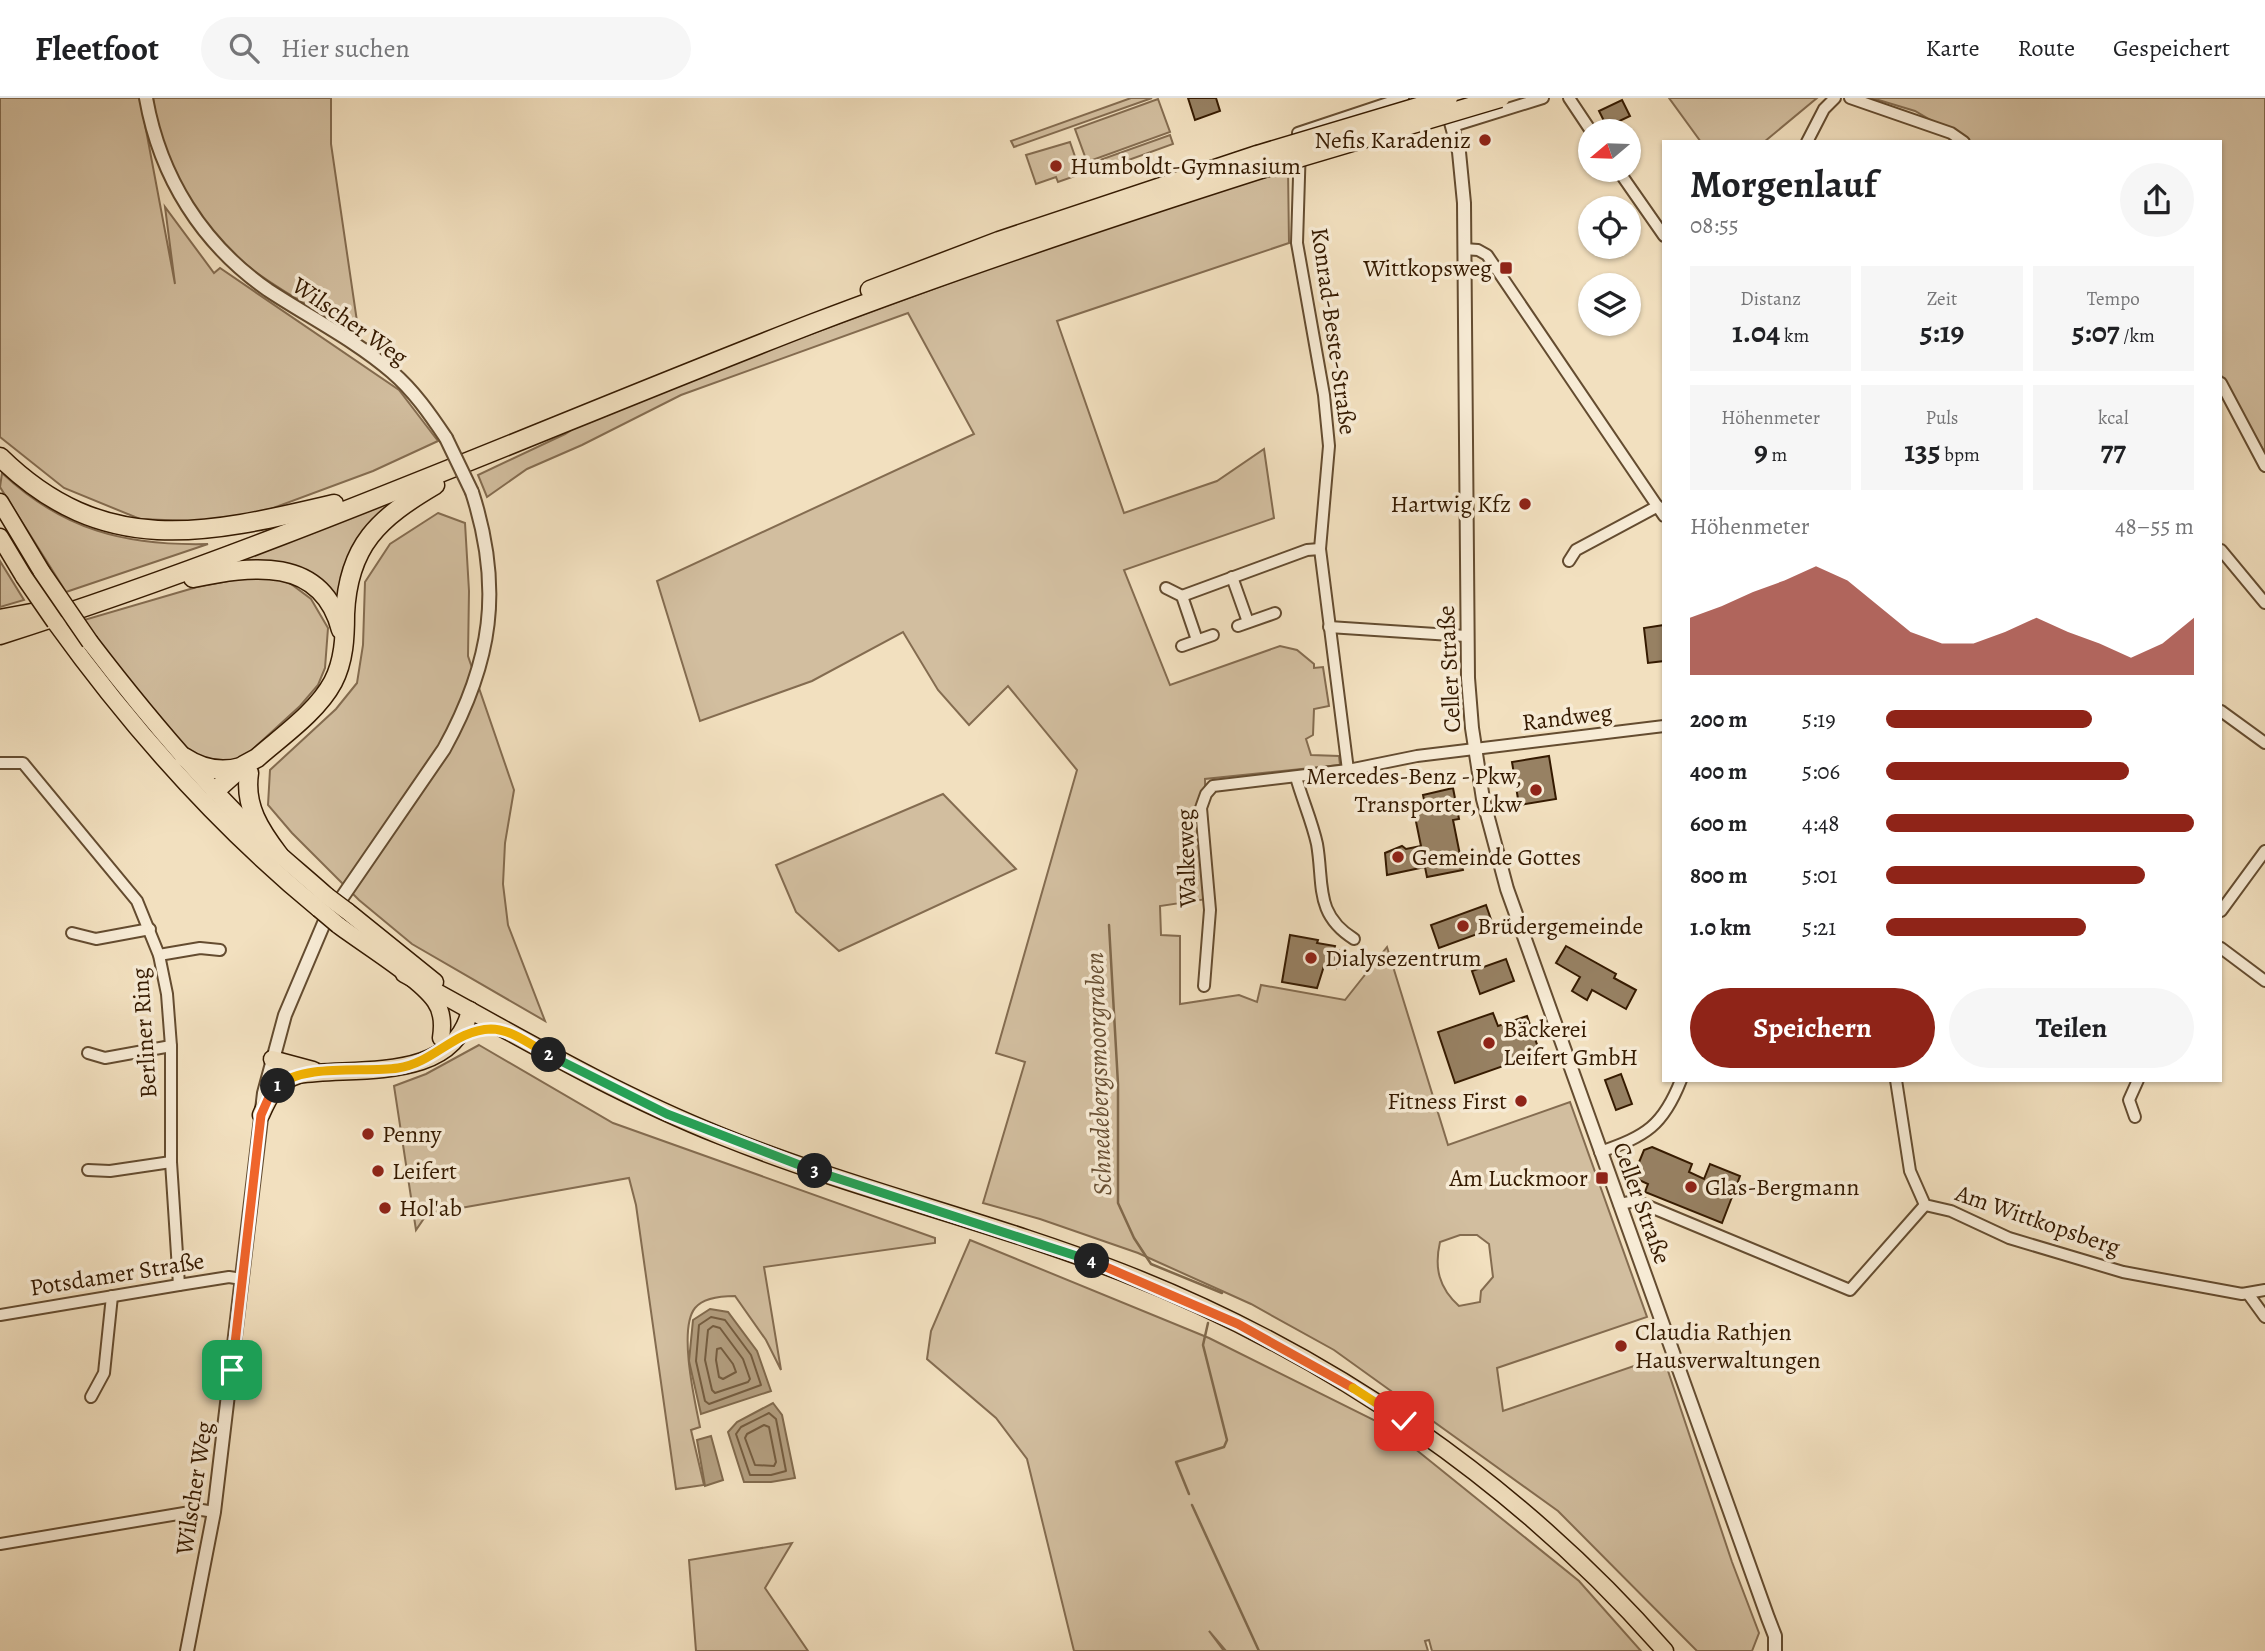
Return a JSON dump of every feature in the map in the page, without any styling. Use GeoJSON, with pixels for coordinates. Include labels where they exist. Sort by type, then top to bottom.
{"type":"FeatureCollection","features":[{"type":"Feature","properties":{"kind":"highway"},"geometry":{"type":"LineString","coordinates":[[0,624],[195,557],[1001,248],[1446,98]]}},
{"type":"Feature","properties":{"kind":"highway"},"geometry":{"type":"LineString","coordinates":[[1259,162],[1500,98]]}},
{"type":"Feature","properties":{"kind":"highway"},"geometry":{"type":"LineString","coordinates":[[0,635],[138,589],[485,455],[980,256]]}},
{"type":"Feature","properties":{"kind":"highway"},"geometry":{"type":"LineString","coordinates":[[216,794],[250,766],[327,692],[337,673],[343,650],[349,578],[365,540],[395,509],[485,455]]}},
{"type":"Feature","properties":{"kind":"highway"},"geometry":{"type":"LineString","coordinates":[[0,457],[41,492],[70,508],[133,528],[166,532],[199,531],[254,523],[334,504]]}},
{"type":"Feature","properties":{"kind":"highway"},"geometry":{"type":"LineString","coordinates":[[138,589],[244,568],[288,572],[310,583],[329,603],[340,626],[343,650]]}},
{"type":"Feature","properties":{"kind":"highway"},"geometry":{"type":"LineString","coordinates":[[0,619],[37,612]]}},
{"type":"Feature","properties":{"kind":"highway"},"geometry":{"type":"LineString","coordinates":[[184,757],[200,766],[218,770],[250,766]]}},
{"type":"Feature","properties":{"kind":"highway"},"geometry":{"type":"LineString","coordinates":[[250,766],[248,795],[251,807],[261,831],[279,855]]}},
{"type":"Feature","properties":{"kind":"main road"},"geometry":{"type":"LineString","coordinates":[[0,502],[42,572],[90,642],[184,757],[216,794],[333,910],[435,1000],[447,1039]]}},
{"type":"Feature","properties":{"kind":"main road"},"geometry":{"type":"LineString","coordinates":[[0,537],[72,647],[129,720],[190,790],[216,816],[333,910],[470,1010]]}},
{"type":"Feature","properties":{"kind":"main road"},"geometry":{"type":"LineString","coordinates":[[190,790],[216,794]]}},
{"type":"Feature","properties":{"kind":"main road"},"geometry":{"type":"LineString","coordinates":[[216,794],[216,816]]}},
{"type":"Feature","properties":{"kind":"main road"},"geometry":{"type":"LineString","coordinates":[[404,974],[615,1089],[720,1136],[821,1173],[1123,1272],[1238,1324],[1300,1356],[1404,1421],[1492,1485],[1577,1559],[1665,1651]]}},
{"type":"Feature","properties":{"kind":"main road"},"geometry":{"type":"LineString","coordinates":[[271,1064],[285,1075],[299,1075],[385,1069],[415,1064],[436,1054],[447,1039],[465,1024],[470,1010]]}},
{"type":"Feature","properties":{"kind":"main road"},"geometry":{"type":"LineString","coordinates":[[447,1039],[484,1030],[505,1031]]}},
{"type":"Feature","properties":{"kind":"main road"},"geometry":{"type":"LineString","coordinates":[[271,1064],[319,1072]]}},
{"type":"Feature","properties":{"kind":"main road"},"geometry":{"type":"LineString","coordinates":[[261,1115],[276,1088],[284,1080],[299,1075]]}},
{"type":"Feature","properties":{"kind":"street","name":"Wilscher Weg"},"geometry":{"type":"LineString","coordinates":[[146,98],[155,137],[172,181],[209,237],[253,278],[362,349],[393,373],[419,400],[446,438],[472,492],[486,538],[490,585],[487,633],[475,680],[458,724],[444,749],[333,910],[285,1015],[271,1064],[261,1115],[214,1512],[187,1651]]}},
{"type":"Feature","properties":{"kind":"street","name":"Konrad-Beste-Straße"},"geometry":{"type":"LineString","coordinates":[[1348,770],[1320,549],[1329,446],[1324,395],[1297,243],[1298,134],[1403,98]]}},
{"type":"Feature","properties":{"kind":"street","name":"Celler Straße"},"geometry":{"type":"LineString","coordinates":[[1446,98],[1462,176],[1466,636],[1475,751],[1489,827],[1507,889],[1600,1152],[1628,1202],[1774,1636],[1775,1651]]}},
{"type":"Feature","properties":{"kind":"street"},"geometry":{"type":"LineString","coordinates":[[1453,126],[1543,98]]}},
{"type":"Feature","properties":{"kind":"street"},"geometry":{"type":"LineString","coordinates":[[1569,98],[1583,119]]}},
{"type":"Feature","properties":{"kind":"street"},"geometry":{"type":"LineString","coordinates":[[1808,140],[1824,109],[1835,98]]}},
{"type":"Feature","properties":{"kind":"street"},"geometry":{"type":"LineString","coordinates":[[1850,98],[1951,133],[1961,140]]}},
{"type":"Feature","properties":{"kind":"street"},"geometry":{"type":"LineString","coordinates":[[1627,182],[1662,233]]}},
{"type":"Feature","properties":{"kind":"street"},"geometry":{"type":"LineString","coordinates":[[1464,249],[1478,250],[1487,255],[1661,511],[1576,550],[1569,561]]}},
{"type":"Feature","properties":{"kind":"street"},"geometry":{"type":"LineString","coordinates":[[2222,385],[2265,466]]}},
{"type":"Feature","properties":{"kind":"street"},"geometry":{"type":"LineString","coordinates":[[1182,596],[1307,550],[1320,549]]}},
{"type":"Feature","properties":{"kind":"street"},"geometry":{"type":"LineString","coordinates":[[2222,551],[2265,603]]}},
{"type":"Feature","properties":{"kind":"street"},"geometry":{"type":"LineString","coordinates":[[1232,577],[1243,624],[1275,613]]}},
{"type":"Feature","properties":{"kind":"street"},"geometry":{"type":"LineString","coordinates":[[1166,587],[1182,596],[1198,640]]}},
{"type":"Feature","properties":{"kind":"street"},"geometry":{"type":"LineString","coordinates":[[1329,627],[1466,636]]}},
{"type":"Feature","properties":{"kind":"street"},"geometry":{"type":"LineString","coordinates":[[1182,646],[1213,635]]}},
{"type":"Feature","properties":{"kind":"street"},"geometry":{"type":"LineString","coordinates":[[2222,712],[2265,743]]}},
{"type":"Feature","properties":{"kind":"street","name":"Randweg"},"geometry":{"type":"LineString","coordinates":[[1475,751],[1662,726]]}},
{"type":"Feature","properties":{"kind":"street","name":"Walkeweg"},"geometry":{"type":"LineString","coordinates":[[1204,986],[1210,910],[1201,808],[1206,794],[1213,786],[1348,770],[1417,756],[1475,751]]}},
{"type":"Feature","properties":{"kind":"street","name":"Berliner Ring"},"geometry":{"type":"LineString","coordinates":[[0,763],[23,763],[137,901],[159,955],[167,994],[171,1046],[170,1163],[178,1285]]}},
{"type":"Feature","properties":{"kind":"street"},"geometry":{"type":"LineString","coordinates":[[1296,777],[1317,845],[1323,904],[1339,929],[1354,939]]}},
{"type":"Feature","properties":{"kind":"street"},"geometry":{"type":"LineString","coordinates":[[2222,910],[2265,850]]}},
{"type":"Feature","properties":{"kind":"street"},"geometry":{"type":"LineString","coordinates":[[72,933],[96,939],[150,929]]}},
{"type":"Feature","properties":{"kind":"street"},"geometry":{"type":"LineString","coordinates":[[159,955],[200,948],[220,950]]}},
{"type":"Feature","properties":{"kind":"street"},"geometry":{"type":"LineString","coordinates":[[2222,949],[2265,981]]}},
{"type":"Feature","properties":{"kind":"street"},"geometry":{"type":"LineString","coordinates":[[88,1053],[105,1058],[171,1046]]}},
{"type":"Feature","properties":{"kind":"street"},"geometry":{"type":"LineString","coordinates":[[1600,1152],[1642,1136],[1657,1125],[1680,1082]]}},
{"type":"Feature","properties":{"kind":"street","name":"Am Wittkopsberg"},"geometry":{"type":"LineString","coordinates":[[1896,1082],[1910,1171],[1925,1205],[1951,1212],[2009,1238],[2069,1258],[2181,1285],[2249,1294],[2265,1290]]}},
{"type":"Feature","properties":{"kind":"street"},"geometry":{"type":"LineString","coordinates":[[2135,1117],[2129,1100],[2137,1082]]}},
{"type":"Feature","properties":{"kind":"street"},"geometry":{"type":"LineString","coordinates":[[88,1170],[110,1171],[170,1163]]}},
{"type":"Feature","properties":{"kind":"street"},"geometry":{"type":"LineString","coordinates":[[1628,1202],[1850,1290],[1925,1205]]}},
{"type":"Feature","properties":{"kind":"street","name":"Potsdamer Straße"},"geometry":{"type":"LineString","coordinates":[[0,1315],[229,1277],[242,1279]]}},
{"type":"Feature","properties":{"kind":"street"},"geometry":{"type":"LineString","coordinates":[[2249,1294],[2265,1317]]}},
{"type":"Feature","properties":{"kind":"street"},"geometry":{"type":"LineString","coordinates":[[91,1397],[104,1373],[111,1296]]}},
{"type":"Feature","properties":{"kind":"street"},"geometry":{"type":"LineString","coordinates":[[0,1545],[202,1510],[214,1512]]}},
{"type":"Feature","properties":{"kind":"shaded area"},"geometry":{"type":"Polygon","coordinates":[[[0,98],[140,98],[175,284],[165,207],[214,273],[220,268],[399,390],[438,441],[373,471],[257,514],[213,522],[140,519],[64,488],[0,437],[0,98]]]}},
{"type":"Feature","properties":{"kind":"shaded area"},"geometry":{"type":"Polygon","coordinates":[[[153,98],[331,98],[331,144],[359,335],[253,270],[216,236],[200,216],[174,171],[157,123],[153,98]]]}},
{"type":"Feature","properties":{"kind":"shaded area"},"geometry":{"type":"Polygon","coordinates":[[[1131,98],[1152,98],[1014,147],[1011,141],[1131,98]]]}},
{"type":"Feature","properties":{"kind":"shaded area"},"geometry":{"type":"Polygon","coordinates":[[[1669,98],[1817,98],[1766,140],[1700,140],[1669,98]]]}},
{"type":"Feature","properties":{"kind":"shaded area"},"geometry":{"type":"Polygon","coordinates":[[[1872,98],[2265,98],[2265,453],[2222,377],[2222,140],[1965,140],[1915,111],[1872,98]]]}},
{"type":"Feature","properties":{"kind":"shaded area"},"geometry":{"type":"Polygon","coordinates":[[[1158,99],[1170,132],[1087,162],[1075,129],[1158,99]]]}},
{"type":"Feature","properties":{"kind":"shaded area"},"geometry":{"type":"Polygon","coordinates":[[[1170,135],[1173,144],[1101,170],[1097,161],[1170,135]]]}},
{"type":"Feature","properties":{"kind":"shaded area"},"geometry":{"type":"Polygon","coordinates":[[[1070,142],[1081,174],[1058,182],[1056,177],[1036,184],[1026,155],[1070,142]]]}},
{"type":"Feature","properties":{"kind":"shaded area"},"geometry":{"type":"Polygon","coordinates":[[[1288,167],[1289,243],[1057,321],[1124,513],[1217,481],[1264,449],[1274,518],[1124,570],[1170,685],[1280,646],[1297,650],[1314,664],[1314,668],[1323,667],[1329,706],[1314,709],[1313,735],[1306,739],[1311,755],[1339,756],[1340,765],[1205,779],[1207,899],[1160,906],[1161,935],[1180,936],[1180,1004],[1239,995],[1257,1002],[1261,985],[1345,1000],[1387,947],[1448,1145],[1570,1102],[1647,1317],[1497,1368],[1503,1411],[1663,1356],[1732,1562],[1759,1633],[1752,1651],[1697,1651],[1558,1511],[1334,1350],[1251,1304],[1138,1253],[1040,1219],[983,1203],[1025,1062],[996,1053],[1077,770],[1008,686],[969,725],[938,690],[903,632],[812,681],[700,721],[657,581],[974,434],[908,313],[681,395],[582,445],[527,469],[487,497],[478,475],[565,434],[589,419],[668,387],[1009,261],[1288,167]],[[1460,1235],[1440,1242],[1440,1277],[1447,1292],[1459,1306],[1480,1302],[1481,1291],[1493,1277],[1489,1244],[1477,1235],[1460,1235]]]}},
{"type":"Feature","properties":{"kind":"shaded area"},"geometry":{"type":"Polygon","coordinates":[[[2,473],[48,508],[97,531],[149,542],[208,544],[66,592],[0,487],[2,473]]]}},
{"type":"Feature","properties":{"kind":"shaded area"},"geometry":{"type":"Polygon","coordinates":[[[424,486],[378,516],[343,609],[308,576],[199,573],[424,486]]]}},
{"type":"Feature","properties":{"kind":"shaded area"},"geometry":{"type":"Polygon","coordinates":[[[438,513],[465,523],[469,591],[468,656],[514,790],[505,843],[503,884],[508,925],[545,1021],[412,944],[359,900],[268,805],[270,770],[336,709],[357,683],[363,645],[365,582],[390,544],[438,513]]]}},
{"type":"Feature","properties":{"kind":"shaded area"},"geometry":{"type":"Polygon","coordinates":[[[0,561],[24,600],[0,607],[0,561]]]}},
{"type":"Feature","properties":{"kind":"shaded area"},"geometry":{"type":"Polygon","coordinates":[[[249,577],[276,578],[291,584],[311,599],[328,628],[325,668],[318,685],[300,706],[240,761],[225,766],[192,755],[127,679],[84,620],[197,587],[249,577]]]}},
{"type":"Feature","properties":{"kind":"shaded area"},"geometry":{"type":"Polygon","coordinates":[[[943,794],[1016,869],[839,951],[796,912],[776,865],[943,794]]]}},
{"type":"Feature","properties":{"kind":"shaded area"},"geometry":{"type":"Polygon","coordinates":[[[479,1045],[613,1123],[935,1238],[935,1243],[764,1267],[781,1370],[766,1340],[735,1296],[714,1298],[699,1304],[690,1318],[688,1348],[700,1427],[691,1430],[704,1485],[676,1489],[636,1205],[629,1178],[427,1214],[416,1230],[394,1086],[426,1074],[479,1045]]]}},
{"type":"Feature","properties":{"kind":"shaded area"},"geometry":{"type":"Polygon","coordinates":[[[970,1240],[1209,1338],[1388,1427],[1579,1581],[1641,1651],[1432,1651],[1429,1640],[1425,1641],[1428,1651],[1226,1651],[1209,1631],[1224,1651],[1074,1651],[1027,1459],[996,1418],[927,1359],[931,1331],[970,1240]]]}},
{"type":"Feature","properties":{"kind":"shaded area"},"geometry":{"type":"Polygon","coordinates":[[[792,1543],[765,1588],[808,1651],[696,1651],[689,1560],[792,1543]]]}},
{"type":"Feature","properties":{"kind":"water"},"geometry":{"type":"Polygon","coordinates":[[[710,1309],[728,1312],[757,1351],[771,1391],[701,1414],[689,1361],[693,1320],[710,1309]]]}},
{"type":"Feature","properties":{"kind":"water"},"geometry":{"type":"Polygon","coordinates":[[[773,1403],[782,1415],[795,1478],[771,1482],[744,1482],[728,1432],[737,1422],[773,1403]]]}},
{"type":"Feature","properties":{"kind":"water"},"geometry":{"type":"Polygon","coordinates":[[[711,1436],[723,1480],[705,1486],[697,1440],[711,1436]]]}},
{"type":"Feature","properties":{"kind":"building"},"geometry":{"type":"Polygon","coordinates":[[[1188,98],[1216,98],[1220,111],[1195,120],[1188,98]]]}},
{"type":"Feature","properties":{"kind":"building"},"geometry":{"type":"Polygon","coordinates":[[[1622,100],[1630,116],[1624,119],[1603,119],[1599,111],[1622,100]]]}},
{"type":"Feature","properties":{"kind":"building"},"geometry":{"type":"Polygon","coordinates":[[[1662,625],[1662,661],[1648,663],[1644,628],[1662,625]]]}},
{"type":"Feature","properties":{"kind":"building","name":"Mercedes-Benz - Pkw, Transporter, Lkw"},"geometry":{"type":"Polygon","coordinates":[[[1549,756],[1556,799],[1519,805],[1512,762],[1549,756]]]}},
{"type":"Feature","properties":{"kind":"building"},"geometry":{"type":"Polygon","coordinates":[[[1453,788],[1459,819],[1453,820],[1463,870],[1427,877],[1425,867],[1387,875],[1385,853],[1402,846],[1406,849],[1421,846],[1413,807],[1425,804],[1423,795],[1453,788]]]}},
{"type":"Feature","properties":{"kind":"building","name":"Brüdergemeinde"},"geometry":{"type":"Polygon","coordinates":[[[1486,905],[1494,928],[1439,948],[1431,925],[1486,905]]]}},
{"type":"Feature","properties":{"kind":"building","name":"Dialysezentrum"},"geometry":{"type":"Polygon","coordinates":[[[1290,935],[1318,940],[1317,943],[1335,946],[1334,950],[1339,950],[1336,968],[1324,966],[1317,988],[1282,982],[1290,935]]]}},
{"type":"Feature","properties":{"kind":"building"},"geometry":{"type":"Polygon","coordinates":[[[1566,946],[1616,974],[1614,978],[1636,990],[1626,1009],[1592,990],[1587,1000],[1572,991],[1580,977],[1556,963],[1566,946]]]}},
{"type":"Feature","properties":{"kind":"building"},"geometry":{"type":"Polygon","coordinates":[[[1506,959],[1514,981],[1480,994],[1472,971],[1506,959]]]}},
{"type":"Feature","properties":{"kind":"building","name":"Bäckerei Leifert GmbH"},"geometry":{"type":"Polygon","coordinates":[[[1493,1013],[1498,1026],[1527,1016],[1540,1053],[1455,1083],[1438,1032],[1493,1013]]]}},
{"type":"Feature","properties":{"kind":"building"},"geometry":{"type":"Polygon","coordinates":[[[1621,1074],[1632,1104],[1616,1110],[1605,1080],[1621,1074]]]}},
{"type":"Feature","properties":{"kind":"building","name":"Glas-Bergmann"},"geometry":{"type":"Polygon","coordinates":[[[1652,1147],[1692,1164],[1689,1172],[1704,1179],[1710,1164],[1740,1176],[1722,1223],[1645,1192],[1648,1184],[1639,1180],[1635,1172],[1644,1150],[1652,1147]]]}},
{"type":"Feature","properties":{"kind":"waterway","name":"Schnedebergsmoorgraben"},"geometry":{"type":"LineString","coordinates":[[1109,925],[1118,1084],[1118,1203],[1134,1238],[1151,1264],[1222,1293]]}},
{"type":"Feature","properties":{"kind":"waterway","name":"Schnedebergsmoorgraben"},"geometry":{"type":"LineString","coordinates":[[1189,1494],[1176,1462],[1224,1447],[1227,1440],[1203,1345],[1208,1323]]}},
{"type":"Feature","properties":{"kind":"waterway","name":"Schnedebergsmoorgraben"},"geometry":{"type":"LineString","coordinates":[[1192,1505],[1259,1651]]}},
{"type":"Feature","properties":{"kind":"place","name":"Nefis Karadeniz"},"geometry":{"type":"Point","coordinates":[1485,140]}},
{"type":"Feature","properties":{"kind":"place","name":"Humboldt-Gymnasium"},"geometry":{"type":"Point","coordinates":[1056,166]}},
{"type":"Feature","properties":{"kind":"place","name":"Wittkopsweg"},"geometry":{"type":"Point","coordinates":[1506,268]}},
{"type":"Feature","properties":{"kind":"place","name":"Hartwig Kfz"},"geometry":{"type":"Point","coordinates":[1525,504]}},
{"type":"Feature","properties":{"kind":"place","name":"Mercedes-Benz - Pkw, Transporter, Lkw"},"geometry":{"type":"Point","coordinates":[1536,790]}},
{"type":"Feature","properties":{"kind":"place","name":"Gemeinde Gottes"},"geometry":{"type":"Point","coordinates":[1398,857]}},
{"type":"Feature","properties":{"kind":"place","name":"Brüdergemeinde"},"geometry":{"type":"Point","coordinates":[1463,926]}},
{"type":"Feature","properties":{"kind":"place","name":"Dialysezentrum"},"geometry":{"type":"Point","coordinates":[1311,958]}},
{"type":"Feature","properties":{"kind":"place","name":"Bäckerei Leifert GmbH"},"geometry":{"type":"Point","coordinates":[1489,1043]}},
{"type":"Feature","properties":{"kind":"place","name":"Fitness First"},"geometry":{"type":"Point","coordinates":[1521,1101]}},
{"type":"Feature","properties":{"kind":"place","name":"Penny"},"geometry":{"type":"Point","coordinates":[368,1134]}},
{"type":"Feature","properties":{"kind":"place","name":"Leifert"},"geometry":{"type":"Point","coordinates":[378,1171]}},
{"type":"Feature","properties":{"kind":"place","name":"Am Luckmoor"},"geometry":{"type":"Point","coordinates":[1602,1178]}},
{"type":"Feature","properties":{"kind":"place","name":"Glas-Bergmann"},"geometry":{"type":"Point","coordinates":[1691,1187]}},
{"type":"Feature","properties":{"kind":"place","name":"Hol'ab"},"geometry":{"type":"Point","coordinates":[385,1208]}},
{"type":"Feature","properties":{"kind":"place","name":"Claudia Rathjen Hausverwaltungen"},"geometry":{"type":"Point","coordinates":[1621,1346]}},
{"type":"Feature","properties":{"kind":"route"},"geometry":{"type":"LineString","coordinates":[[232,1370],[261,1115],[269,1097],[284,1080],[299,1075],[398,1068],[415,1064],[436,1054],[463,1035],[494,1029],[505,1031],[576,1070],[720,1136],[833,1177],[1059,1249],[1179,1296],[1300,1356],[1404,1421]]}}]}
